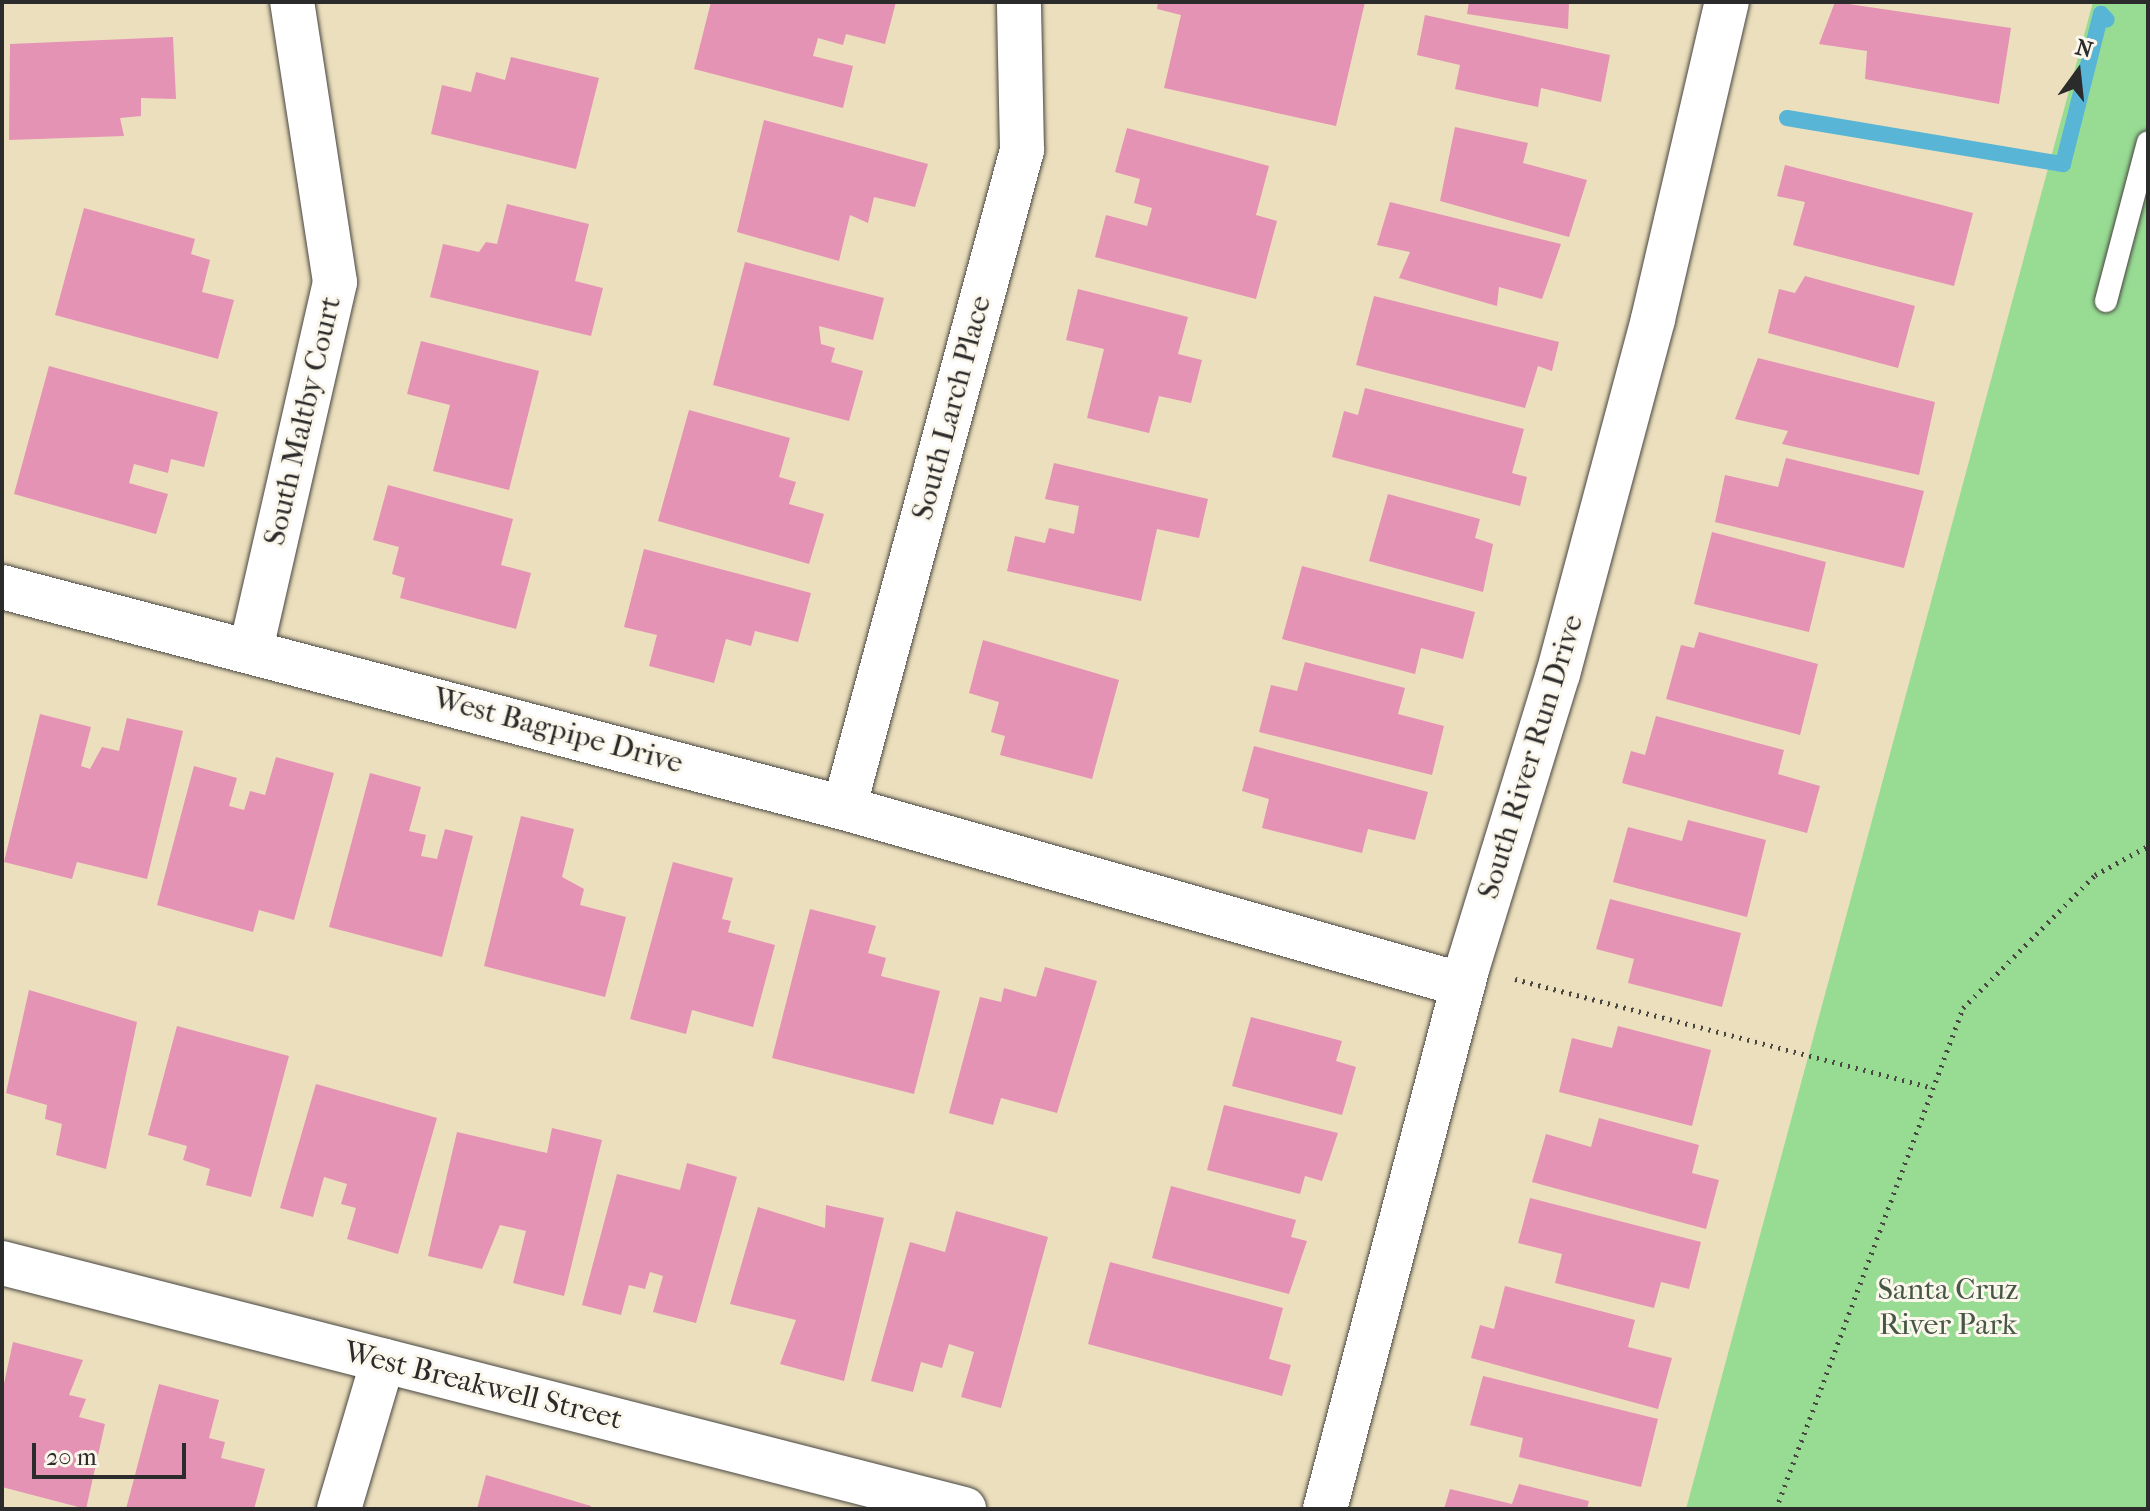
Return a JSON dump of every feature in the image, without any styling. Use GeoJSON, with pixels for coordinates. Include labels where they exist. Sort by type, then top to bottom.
{"type":"FeatureCollection","features":[{"type":"Feature","properties":{"kind":"street","name":"South Maltby Court"},"geometry":{"type":"LineString","coordinates":[[251,649],[335,282],[292,2]]}},
{"type":"Feature","properties":{"kind":"street","name":"South Larch Place"},"geometry":{"type":"LineString","coordinates":[[844,808],[1022,150],[1019,2]]}},
{"type":"Feature","properties":{"kind":"street","name":"South River Run Drive"},"geometry":{"type":"LineString","coordinates":[[1325,1509],[1466,976],[1567,643],[1653,319],[1727,2]]}},
{"type":"Feature","properties":{"kind":"street","name":"West Bagpipe Drive"},"geometry":{"type":"LineString","coordinates":[[2,587],[251,649],[844,808],[1112,887],[1466,976]]}},
{"type":"Feature","properties":{"kind":"street","name":"West Breakwell Street"},"geometry":{"type":"LineString","coordinates":[[2,1263],[964,1509]]}},
{"type":"Feature","properties":{"kind":"street"},"geometry":{"type":"LineString","coordinates":[[339,1509],[383,1360]]}},
{"type":"Feature","properties":{"kind":"lane"},"geometry":{"type":"LineString","coordinates":[[2106,301],[2148,142]]}},
{"type":"Feature","properties":{"kind":"path"},"geometry":{"type":"LineString","coordinates":[[1776,1509],[1963,1008],[2095,875],[2148,846]]}},
{"type":"Feature","properties":{"kind":"path"},"geometry":{"type":"LineString","coordinates":[[1466,976],[1932,1088]]}},
{"type":"Feature","properties":{"kind":"green space","name":"Santa Cruz River Park"},"geometry":{"type":"Polygon","coordinates":[[[2093,2],[2148,2],[2148,1509],[1686,1509],[2093,2]]]}},
{"type":"Feature","properties":{"kind":"building"},"geometry":{"type":"Polygon","coordinates":[[[711,2],[896,2],[885,44],[846,34],[843,45],[818,38],[813,56],[853,66],[843,108],[694,69],[711,2]]]}},
{"type":"Feature","properties":{"kind":"building"},"geometry":{"type":"Polygon","coordinates":[[[1158,2],[1365,2],[1336,126],[1164,88],[1181,15],[1157,9],[1158,2]]]}},
{"type":"Feature","properties":{"kind":"building"},"geometry":{"type":"Polygon","coordinates":[[[1469,2],[1569,2],[1568,29],[1467,14],[1469,2]]]}},
{"type":"Feature","properties":{"kind":"building"},"geometry":{"type":"Polygon","coordinates":[[[1835,2],[2011,28],[1999,104],[1865,79],[1867,51],[1819,44],[1835,2]]]}},
{"type":"Feature","properties":{"kind":"building"},"geometry":{"type":"Polygon","coordinates":[[[1425,15],[1610,55],[1601,102],[1541,88],[1538,107],[1455,89],[1460,65],[1417,55],[1425,15]]]}},
{"type":"Feature","properties":{"kind":"building"},"geometry":{"type":"Polygon","coordinates":[[[173,37],[176,99],[141,98],[141,116],[120,118],[124,136],[9,140],[10,44],[173,37]]]}},
{"type":"Feature","properties":{"kind":"building"},"geometry":{"type":"Polygon","coordinates":[[[511,57],[599,78],[576,169],[431,134],[442,85],[471,92],[476,72],[505,80],[511,57]]]}},
{"type":"Feature","properties":{"kind":"building"},"geometry":{"type":"Polygon","coordinates":[[[764,120],[928,164],[915,207],[874,197],[868,223],[850,215],[839,261],[737,232],[764,120]]]}},
{"type":"Feature","properties":{"kind":"building"},"geometry":{"type":"Polygon","coordinates":[[[1455,127],[1528,143],[1523,163],[1587,180],[1569,237],[1440,201],[1455,127]]]}},
{"type":"Feature","properties":{"kind":"building"},"geometry":{"type":"Polygon","coordinates":[[[1127,128],[1269,166],[1256,215],[1277,221],[1256,299],[1095,257],[1106,215],[1147,226],[1152,208],[1134,203],[1140,179],[1115,172],[1127,128]]]}},
{"type":"Feature","properties":{"kind":"building"},"geometry":{"type":"Polygon","coordinates":[[[1785,165],[1973,213],[1954,286],[1793,245],[1805,202],[1777,196],[1785,165]]]}},
{"type":"Feature","properties":{"kind":"building"},"geometry":{"type":"Polygon","coordinates":[[[1390,202],[1561,244],[1542,299],[1499,287],[1497,306],[1399,278],[1410,252],[1377,245],[1390,202]]]}},
{"type":"Feature","properties":{"kind":"building"},"geometry":{"type":"Polygon","coordinates":[[[507,204],[589,224],[575,281],[603,288],[591,336],[430,297],[443,244],[479,252],[486,242],[497,244],[507,204]]]}},
{"type":"Feature","properties":{"kind":"building"},"geometry":{"type":"Polygon","coordinates":[[[84,208],[195,239],[191,254],[210,260],[202,292],[234,300],[218,359],[55,315],[84,208]]]}},
{"type":"Feature","properties":{"kind":"building"},"geometry":{"type":"Polygon","coordinates":[[[745,262],[884,298],[873,340],[819,326],[821,344],[835,348],[831,362],[863,371],[849,421],[713,385],[745,262]]]}},
{"type":"Feature","properties":{"kind":"building"},"geometry":{"type":"Polygon","coordinates":[[[1805,276],[1915,306],[1898,368],[1768,333],[1779,289],[1795,293],[1805,276]]]}},
{"type":"Feature","properties":{"kind":"building"},"geometry":{"type":"Polygon","coordinates":[[[1078,289],[1188,317],[1178,354],[1202,360],[1191,403],[1159,396],[1149,433],[1087,418],[1104,349],[1066,340],[1078,289]]]}},
{"type":"Feature","properties":{"kind":"building"},"geometry":{"type":"Polygon","coordinates":[[[1374,296],[1559,342],[1552,371],[1538,366],[1525,408],[1356,365],[1374,296]]]}},
{"type":"Feature","properties":{"kind":"building"},"geometry":{"type":"Polygon","coordinates":[[[421,341],[539,371],[509,490],[433,471],[450,405],[407,394],[421,341]]]}},
{"type":"Feature","properties":{"kind":"building"},"geometry":{"type":"Polygon","coordinates":[[[1758,358],[1935,402],[1919,475],[1782,444],[1788,431],[1735,419],[1758,358]]]}},
{"type":"Feature","properties":{"kind":"building"},"geometry":{"type":"Polygon","coordinates":[[[49,366],[218,412],[204,467],[171,459],[168,473],[134,464],[129,483],[168,494],[156,534],[14,494],[49,366]]]}},
{"type":"Feature","properties":{"kind":"building"},"geometry":{"type":"Polygon","coordinates":[[[1365,388],[1524,429],[1512,473],[1527,477],[1520,506],[1332,457],[1344,411],[1358,415],[1365,388]]]}},
{"type":"Feature","properties":{"kind":"building"},"geometry":{"type":"Polygon","coordinates":[[[689,410],[790,438],[779,477],[796,482],[789,504],[824,514],[809,564],[658,521],[689,410]]]}},
{"type":"Feature","properties":{"kind":"building"},"geometry":{"type":"Polygon","coordinates":[[[1786,458],[1924,491],[1904,568],[1715,522],[1725,475],[1778,487],[1786,458]]]}},
{"type":"Feature","properties":{"kind":"building"},"geometry":{"type":"Polygon","coordinates":[[[1054,463],[1208,499],[1199,538],[1157,529],[1141,601],[1007,571],[1015,536],[1045,543],[1049,528],[1074,534],[1079,506],[1045,499],[1054,463]]]}},
{"type":"Feature","properties":{"kind":"building"},"geometry":{"type":"Polygon","coordinates":[[[388,485],[513,519],[501,565],[531,573],[516,629],[400,598],[405,578],[392,574],[399,547],[373,540],[388,485]]]}},
{"type":"Feature","properties":{"kind":"building"},"geometry":{"type":"Polygon","coordinates":[[[1388,494],[1480,519],[1475,538],[1493,544],[1483,592],[1369,561],[1388,494]]]}},
{"type":"Feature","properties":{"kind":"building"},"geometry":{"type":"Polygon","coordinates":[[[1712,532],[1826,562],[1809,632],[1694,604],[1712,532]]]}},
{"type":"Feature","properties":{"kind":"building"},"geometry":{"type":"Polygon","coordinates":[[[644,549],[811,593],[798,642],[755,631],[751,646],[726,639],[714,683],[649,666],[657,635],[624,627],[644,549]]]}},
{"type":"Feature","properties":{"kind":"building"},"geometry":{"type":"Polygon","coordinates":[[[1302,566],[1475,612],[1463,659],[1421,648],[1415,674],[1282,639],[1302,566]]]}},
{"type":"Feature","properties":{"kind":"building"},"geometry":{"type":"Polygon","coordinates":[[[1699,632],[1818,664],[1800,735],[1666,699],[1681,645],[1694,648],[1699,632]]]}},
{"type":"Feature","properties":{"kind":"building"},"geometry":{"type":"Polygon","coordinates":[[[983,640],[1119,680],[1092,779],[1000,755],[1005,736],[991,732],[999,702],[969,693],[983,640]]]}},
{"type":"Feature","properties":{"kind":"building"},"geometry":{"type":"Polygon","coordinates":[[[1305,662],[1405,688],[1398,714],[1444,726],[1432,775],[1259,732],[1271,685],[1297,691],[1305,662]]]}},
{"type":"Feature","properties":{"kind":"building"},"geometry":{"type":"Polygon","coordinates":[[[40,714],[91,727],[81,766],[90,769],[102,747],[119,751],[127,718],[183,731],[147,879],[77,862],[72,879],[4,862],[40,714]]]}},
{"type":"Feature","properties":{"kind":"building"},"geometry":{"type":"Polygon","coordinates":[[[1656,716],[1784,750],[1778,774],[1820,786],[1807,833],[1622,783],[1631,751],[1645,755],[1656,716]]]}},
{"type":"Feature","properties":{"kind":"building"},"geometry":{"type":"Polygon","coordinates":[[[1254,746],[1428,792],[1415,840],[1368,829],[1362,853],[1262,828],[1269,799],[1242,791],[1254,746]]]}},
{"type":"Feature","properties":{"kind":"building"},"geometry":{"type":"Polygon","coordinates":[[[276,757],[334,773],[294,920],[259,910],[253,932],[157,905],[194,766],[237,778],[229,806],[244,810],[250,791],[265,795],[276,757]]]}},
{"type":"Feature","properties":{"kind":"building"},"geometry":{"type":"Polygon","coordinates":[[[370,773],[421,787],[409,831],[426,835],[421,856],[437,859],[445,829],[473,836],[442,957],[329,927],[370,773]]]}},
{"type":"Feature","properties":{"kind":"building"},"geometry":{"type":"Polygon","coordinates":[[[521,816],[574,829],[562,877],[584,889],[580,905],[626,917],[605,997],[484,966],[521,816]]]}},
{"type":"Feature","properties":{"kind":"building"},"geometry":{"type":"Polygon","coordinates":[[[1688,820],[1766,840],[1747,917],[1613,882],[1628,827],[1682,841],[1688,820]]]}},
{"type":"Feature","properties":{"kind":"building"},"geometry":{"type":"Polygon","coordinates":[[[673,862],[733,878],[722,919],[731,921],[728,932],[775,945],[753,1027],[692,1010],[686,1034],[630,1019],[673,862]]]}},
{"type":"Feature","properties":{"kind":"building"},"geometry":{"type":"Polygon","coordinates":[[[1610,899],[1741,933],[1722,1007],[1628,983],[1634,959],[1596,949],[1610,899]]]}},
{"type":"Feature","properties":{"kind":"building"},"geometry":{"type":"Polygon","coordinates":[[[810,909],[876,926],[868,953],[886,958],[881,976],[940,991],[914,1094],[772,1058],[810,909]]]}},
{"type":"Feature","properties":{"kind":"building"},"geometry":{"type":"Polygon","coordinates":[[[1045,967],[1097,981],[1057,1113],[1001,1098],[993,1125],[949,1113],[980,997],[1001,1002],[1004,988],[1036,997],[1045,967]]]}},
{"type":"Feature","properties":{"kind":"building"},"geometry":{"type":"Polygon","coordinates":[[[29,990],[137,1022],[106,1169],[56,1155],[62,1124],[45,1119],[47,1105],[6,1093],[29,990]]]}},
{"type":"Feature","properties":{"kind":"building"},"geometry":{"type":"Polygon","coordinates":[[[1251,1017],[1342,1041],[1336,1061],[1356,1067],[1342,1115],[1232,1086],[1251,1017]]]}},
{"type":"Feature","properties":{"kind":"building"},"geometry":{"type":"Polygon","coordinates":[[[177,1026],[289,1056],[251,1197],[206,1185],[210,1169],[183,1160],[187,1146],[148,1135],[177,1026]]]}},
{"type":"Feature","properties":{"kind":"building"},"geometry":{"type":"Polygon","coordinates":[[[1618,1026],[1711,1050],[1692,1126],[1559,1092],[1572,1038],[1612,1048],[1618,1026]]]}},
{"type":"Feature","properties":{"kind":"building"},"geometry":{"type":"Polygon","coordinates":[[[316,1084],[437,1118],[398,1254],[347,1239],[356,1208],[341,1204],[347,1184],[324,1177],[313,1217],[280,1208],[316,1084]]]}},
{"type":"Feature","properties":{"kind":"building"},"geometry":{"type":"Polygon","coordinates":[[[1224,1105],[1338,1133],[1322,1181],[1305,1176],[1300,1194],[1207,1170],[1224,1105]]]}},
{"type":"Feature","properties":{"kind":"building"},"geometry":{"type":"Polygon","coordinates":[[[1599,1118],[1699,1145],[1692,1173],[1719,1180],[1706,1229],[1532,1182],[1546,1134],[1591,1147],[1599,1118]]]}},
{"type":"Feature","properties":{"kind":"building"},"geometry":{"type":"Polygon","coordinates":[[[552,1128],[602,1140],[564,1296],[513,1283],[526,1231],[500,1225],[482,1269],[428,1256],[457,1132],[547,1153],[552,1128]]]}},
{"type":"Feature","properties":{"kind":"building"},"geometry":{"type":"Polygon","coordinates":[[[687,1163],[737,1177],[696,1323],[653,1312],[663,1276],[650,1272],[645,1289],[629,1285],[621,1315],[582,1305],[617,1174],[680,1190],[687,1163]]]}},
{"type":"Feature","properties":{"kind":"building"},"geometry":{"type":"Polygon","coordinates":[[[1171,1186],[1296,1220],[1291,1237],[1307,1241],[1289,1294],[1152,1258],[1171,1186]]]}},
{"type":"Feature","properties":{"kind":"building"},"geometry":{"type":"Polygon","coordinates":[[[1530,1198],[1701,1242],[1689,1289],[1661,1282],[1654,1308],[1555,1283],[1562,1254],[1518,1243],[1530,1198]]]}},
{"type":"Feature","properties":{"kind":"building"},"geometry":{"type":"Polygon","coordinates":[[[826,1205],[884,1218],[844,1381],[780,1364],[796,1320],[730,1304],[758,1207],[825,1228],[826,1205]]]}},
{"type":"Feature","properties":{"kind":"building"},"geometry":{"type":"Polygon","coordinates":[[[956,1211],[1048,1237],[1001,1408],[961,1397],[974,1352],[949,1344],[942,1368],[921,1362],[913,1392],[871,1381],[910,1242],[945,1252],[956,1211]]]}},
{"type":"Feature","properties":{"kind":"building"},"geometry":{"type":"Polygon","coordinates":[[[1110,1262],[1283,1308],[1269,1359],[1291,1365],[1282,1396],[1088,1344],[1110,1262]]]}},
{"type":"Feature","properties":{"kind":"building"},"geometry":{"type":"Polygon","coordinates":[[[1505,1286],[1635,1320],[1628,1347],[1672,1358],[1658,1409],[1471,1358],[1480,1325],[1494,1329],[1505,1286]]]}},
{"type":"Feature","properties":{"kind":"building"},"geometry":{"type":"Polygon","coordinates":[[[13,1342],[83,1360],[69,1395],[86,1399],[79,1417],[105,1424],[86,1509],[2,1487],[2,1393],[13,1342]]]}},
{"type":"Feature","properties":{"kind":"building"},"geometry":{"type":"Polygon","coordinates":[[[1483,1376],[1658,1419],[1641,1487],[1519,1457],[1523,1438],[1470,1425],[1483,1376]]]}},
{"type":"Feature","properties":{"kind":"building"},"geometry":{"type":"Polygon","coordinates":[[[159,1384],[219,1400],[209,1438],[225,1442],[221,1458],[265,1469],[254,1509],[126,1509],[159,1384]]]}},
{"type":"Feature","properties":{"kind":"building"},"geometry":{"type":"Polygon","coordinates":[[[486,1475],[591,1506],[590,1509],[477,1509],[486,1475]]]}},
{"type":"Feature","properties":{"kind":"building"},"geometry":{"type":"Polygon","coordinates":[[[1519,1484],[1589,1501],[1587,1509],[1444,1509],[1450,1489],[1512,1504],[1519,1484]]]}},
{"type":"Feature","properties":{"kind":"waterway"},"geometry":{"type":"LineString","coordinates":[[1787,118],[2063,164],[2101,14],[2107,20]]}}]}
